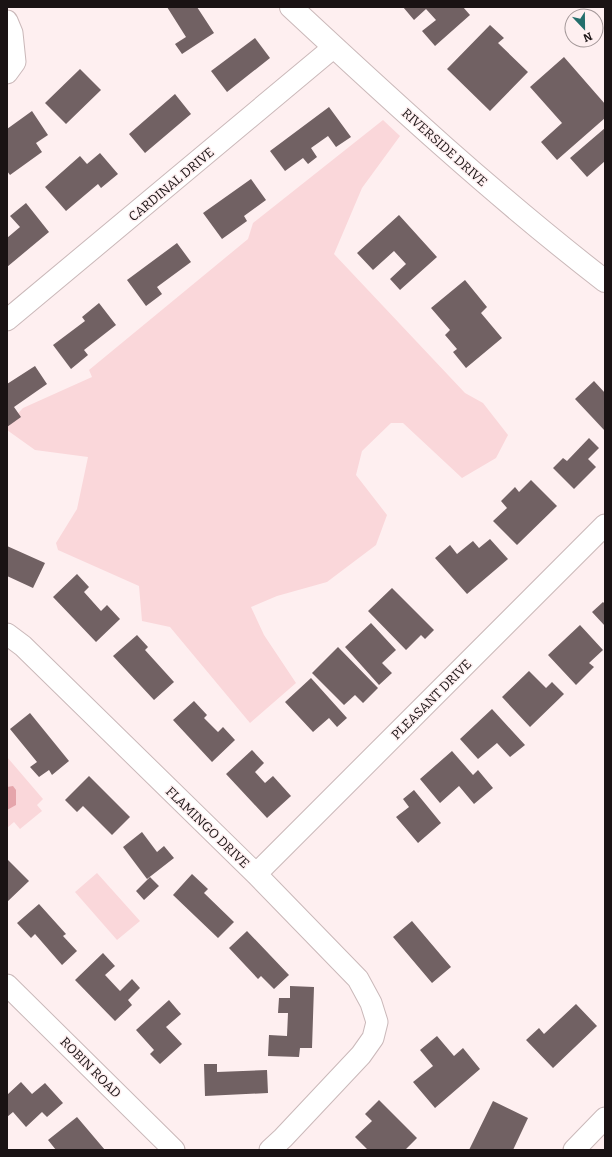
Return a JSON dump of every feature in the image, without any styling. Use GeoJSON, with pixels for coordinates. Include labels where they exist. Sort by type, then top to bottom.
{"type":"FeatureCollection","features":[{"type":"Feature","properties":{"kind":"street","name":"RIVERSIDE DRIVE"},"geometry":{"type":"LineString","coordinates":[[291,7],[486,184],[605,281]]}},
{"type":"Feature","properties":{"kind":"street"},"geometry":{"type":"LineString","coordinates":[[7,21],[12,33],[15,62],[7,73]]}},
{"type":"Feature","properties":{"kind":"street","name":"CARDINAL DRIVE"},"geometry":{"type":"LineString","coordinates":[[7,320],[334,47]]}},
{"type":"Feature","properties":{"kind":"street","name":"PLEASANT DRIVE"},"geometry":{"type":"LineString","coordinates":[[256,874],[605,525]]}},
{"type":"Feature","properties":{"kind":"street","name":"FLAMINGO DRIVE"},"geometry":{"type":"LineString","coordinates":[[7,634],[23,646],[256,874],[358,979],[371,1003],[377,1022],[373,1038],[361,1055],[283,1146]]}},
{"type":"Feature","properties":{"kind":"street","name":"ROBIN ROAD"},"geometry":{"type":"LineString","coordinates":[[7,985],[174,1150]]}},
{"type":"Feature","properties":{"kind":"street"},"geometry":{"type":"LineString","coordinates":[[574,1150],[605,1118]]}},
{"type":"Feature","properties":{"kind":"shaded area"},"geometry":{"type":"Polygon","coordinates":[[[383,120],[400,136],[362,188],[334,254],[465,393],[483,403],[508,435],[496,458],[462,478],[403,423],[391,423],[362,451],[356,475],[387,515],[376,545],[327,582],[277,596],[251,607],[264,635],[296,683],[250,723],[170,627],[142,621],[139,586],[58,550],[56,543],[77,509],[88,457],[35,450],[7,430],[7,425],[23,408],[92,377],[89,370],[248,239],[253,223],[383,120]]]}},
{"type":"Feature","properties":{"kind":"shaded area"},"geometry":{"type":"Polygon","coordinates":[[[7,757],[43,799],[37,805],[42,811],[20,829],[14,822],[7,828],[7,757]]]}},
{"type":"Feature","properties":{"kind":"shaded area"},"geometry":{"type":"Polygon","coordinates":[[[13,786],[16,790],[16,805],[7,810],[7,787],[13,786]]]}},
{"type":"Feature","properties":{"kind":"shaded area"},"geometry":{"type":"Polygon","coordinates":[[[97,873],[140,921],[117,940],[75,892],[97,873]]]}},
{"type":"Feature","properties":{"kind":"building"},"geometry":{"type":"Polygon","coordinates":[[[167,7],[197,7],[214,33],[182,54],[175,44],[186,37],[167,7]]]}},
{"type":"Feature","properties":{"kind":"building"},"geometry":{"type":"Polygon","coordinates":[[[403,7],[463,7],[470,15],[435,46],[422,31],[436,20],[426,9],[414,20],[403,7]]]}},
{"type":"Feature","properties":{"kind":"building"},"geometry":{"type":"Polygon","coordinates":[[[490,25],[504,38],[498,43],[528,72],[490,111],[447,69],[490,25]]]}},
{"type":"Feature","properties":{"kind":"building"},"geometry":{"type":"Polygon","coordinates":[[[255,38],[270,58],[227,92],[211,71],[255,38]]]}},
{"type":"Feature","properties":{"kind":"building"},"geometry":{"type":"Polygon","coordinates":[[[564,57],[605,104],[605,118],[557,160],[541,142],[562,123],[530,87],[564,57]]]}},
{"type":"Feature","properties":{"kind":"building"},"geometry":{"type":"Polygon","coordinates":[[[80,69],[101,90],[66,124],[45,103],[80,69]]]}},
{"type":"Feature","properties":{"kind":"building"},"geometry":{"type":"Polygon","coordinates":[[[175,94],[191,114],[145,153],[129,134],[175,94]]]}},
{"type":"Feature","properties":{"kind":"building"},"geometry":{"type":"Polygon","coordinates":[[[329,107],[351,137],[336,147],[328,136],[311,148],[317,157],[308,164],[303,158],[285,171],[270,151],[329,107]]]}},
{"type":"Feature","properties":{"kind":"building"},"geometry":{"type":"Polygon","coordinates":[[[32,111],[48,135],[36,143],[42,152],[10,175],[7,171],[7,129],[32,111]]]}},
{"type":"Feature","properties":{"kind":"building"},"geometry":{"type":"Polygon","coordinates":[[[605,128],[605,161],[587,177],[570,158],[605,128]]]}},
{"type":"Feature","properties":{"kind":"building"},"geometry":{"type":"Polygon","coordinates":[[[100,153],[118,174],[101,188],[98,184],[66,211],[45,187],[80,156],[87,164],[100,153]]]}},
{"type":"Feature","properties":{"kind":"building"},"geometry":{"type":"Polygon","coordinates":[[[251,179],[266,200],[244,216],[247,221],[222,239],[203,213],[251,179]]]}},
{"type":"Feature","properties":{"kind":"building"},"geometry":{"type":"Polygon","coordinates":[[[26,203],[49,232],[7,267],[7,238],[20,227],[10,216],[26,203]]]}},
{"type":"Feature","properties":{"kind":"building"},"geometry":{"type":"Polygon","coordinates":[[[399,215],[437,257],[400,290],[390,279],[406,264],[394,251],[373,270],[357,253],[399,215]]]}},
{"type":"Feature","properties":{"kind":"building"},"geometry":{"type":"Polygon","coordinates":[[[177,243],[191,262],[157,287],[162,294],[146,306],[127,280],[177,243]]]}},
{"type":"Feature","properties":{"kind":"building"},"geometry":{"type":"Polygon","coordinates":[[[465,280],[487,307],[481,313],[502,338],[466,368],[453,352],[457,349],[445,335],[450,330],[431,308],[465,280]]]}},
{"type":"Feature","properties":{"kind":"building"},"geometry":{"type":"Polygon","coordinates":[[[99,303],[116,325],[84,350],[88,355],[71,369],[53,345],[85,321],[82,317],[99,303]]]}},
{"type":"Feature","properties":{"kind":"building"},"geometry":{"type":"Polygon","coordinates":[[[35,366],[47,384],[14,407],[21,417],[7,427],[7,384],[35,366]]]}},
{"type":"Feature","properties":{"kind":"building"},"geometry":{"type":"Polygon","coordinates":[[[594,381],[605,393],[605,431],[575,399],[594,381]]]}},
{"type":"Feature","properties":{"kind":"building"},"geometry":{"type":"Polygon","coordinates":[[[589,438],[599,448],[588,459],[596,467],[574,489],[553,468],[563,458],[567,461],[589,438]]]}},
{"type":"Feature","properties":{"kind":"building"},"geometry":{"type":"Polygon","coordinates":[[[531,480],[557,506],[517,545],[493,521],[507,508],[501,501],[515,487],[519,492],[531,480]]]}},
{"type":"Feature","properties":{"kind":"building"},"geometry":{"type":"Polygon","coordinates":[[[490,539],[508,559],[467,594],[435,558],[450,545],[457,554],[473,541],[479,548],[490,539]]]}},
{"type":"Feature","properties":{"kind":"building"},"geometry":{"type":"Polygon","coordinates":[[[7,546],[45,563],[33,588],[7,576],[7,546]]]}},
{"type":"Feature","properties":{"kind":"building"},"geometry":{"type":"Polygon","coordinates":[[[77,574],[89,587],[84,592],[101,611],[107,605],[120,619],[96,642],[53,597],[77,574]]]}},
{"type":"Feature","properties":{"kind":"building"},"geometry":{"type":"Polygon","coordinates":[[[392,588],[434,630],[425,639],[421,635],[406,650],[368,611],[392,588]]]}},
{"type":"Feature","properties":{"kind":"building"},"geometry":{"type":"Polygon","coordinates":[[[603,602],[605,604],[605,626],[592,612],[603,602]]]}},
{"type":"Feature","properties":{"kind":"building"},"geometry":{"type":"Polygon","coordinates":[[[371,623],[396,650],[382,663],[392,673],[379,685],[345,647],[371,623]]]}},
{"type":"Feature","properties":{"kind":"building"},"geometry":{"type":"Polygon","coordinates":[[[580,625],[603,650],[589,663],[594,667],[576,685],[548,655],[580,625]]]}},
{"type":"Feature","properties":{"kind":"building"},"geometry":{"type":"Polygon","coordinates":[[[137,635],[148,647],[145,650],[174,682],[154,700],[113,656],[137,635]]]}},
{"type":"Feature","properties":{"kind":"building"},"geometry":{"type":"Polygon","coordinates":[[[338,647],[378,688],[363,703],[355,695],[344,705],[312,673],[338,647]]]}},
{"type":"Feature","properties":{"kind":"building"},"geometry":{"type":"Polygon","coordinates":[[[529,671],[546,688],[552,682],[564,694],[530,727],[502,697],[529,671]]]}},
{"type":"Feature","properties":{"kind":"building"},"geometry":{"type":"Polygon","coordinates":[[[311,678],[347,718],[337,727],[329,718],[313,732],[285,702],[311,678]]]}},
{"type":"Feature","properties":{"kind":"building"},"geometry":{"type":"Polygon","coordinates":[[[194,701],[207,715],[204,718],[218,732],[223,727],[235,740],[212,762],[173,720],[194,701]]]}},
{"type":"Feature","properties":{"kind":"building"},"geometry":{"type":"Polygon","coordinates":[[[492,709],[525,745],[510,757],[497,743],[478,759],[460,739],[492,709]]]}},
{"type":"Feature","properties":{"kind":"building"},"geometry":{"type":"Polygon","coordinates":[[[30,713],[69,761],[52,775],[49,770],[39,777],[30,767],[37,762],[10,729],[30,713]]]}},
{"type":"Feature","properties":{"kind":"building"},"geometry":{"type":"Polygon","coordinates":[[[252,750],[264,763],[255,772],[265,783],[273,776],[291,796],[267,818],[226,774],[252,750]]]}},
{"type":"Feature","properties":{"kind":"building"},"geometry":{"type":"Polygon","coordinates":[[[452,751],[473,775],[478,770],[493,788],[474,804],[459,786],[440,803],[420,779],[452,751]]]}},
{"type":"Feature","properties":{"kind":"building"},"geometry":{"type":"Polygon","coordinates":[[[89,776],[130,817],[112,835],[83,806],[77,812],[65,800],[89,776]]]}},
{"type":"Feature","properties":{"kind":"building"},"geometry":{"type":"Polygon","coordinates":[[[414,790],[441,823],[418,843],[396,817],[409,807],[403,799],[414,790]]]}},
{"type":"Feature","properties":{"kind":"building"},"geometry":{"type":"Polygon","coordinates":[[[142,832],[157,852],[164,846],[174,858],[147,879],[123,847],[142,832]]]}},
{"type":"Feature","properties":{"kind":"building"},"geometry":{"type":"Polygon","coordinates":[[[7,859],[29,881],[7,902],[7,859]]]}},
{"type":"Feature","properties":{"kind":"building"},"geometry":{"type":"Polygon","coordinates":[[[192,874],[208,889],[204,893],[234,922],[218,938],[173,895],[192,874]]]}},
{"type":"Feature","properties":{"kind":"building"},"geometry":{"type":"Polygon","coordinates":[[[150,877],[159,886],[144,900],[136,891],[150,877]]]}},
{"type":"Feature","properties":{"kind":"building"},"geometry":{"type":"Polygon","coordinates":[[[39,904],[66,934],[63,936],[77,951],[62,965],[35,934],[31,938],[17,923],[39,904]]]}},
{"type":"Feature","properties":{"kind":"building"},"geometry":{"type":"Polygon","coordinates":[[[412,921],[451,967],[432,983],[393,937],[412,921]]]}},
{"type":"Feature","properties":{"kind":"building"},"geometry":{"type":"Polygon","coordinates":[[[247,931],[289,975],[274,989],[261,976],[258,979],[229,948],[247,931]]]}},
{"type":"Feature","properties":{"kind":"building"},"geometry":{"type":"Polygon","coordinates":[[[103,953],[115,966],[105,975],[120,991],[132,979],[140,988],[128,1000],[132,1005],[115,1021],[75,980],[103,953]]]}},
{"type":"Feature","properties":{"kind":"building"},"geometry":{"type":"Polygon","coordinates":[[[290,986],[314,987],[312,1048],[300,1048],[299,1057],[268,1056],[269,1035],[287,1036],[288,1013],[278,1013],[279,998],[290,998],[290,986]]]}},
{"type":"Feature","properties":{"kind":"building"},"geometry":{"type":"Polygon","coordinates":[[[169,1000],[181,1014],[166,1027],[182,1044],[160,1064],[150,1054],[154,1050],[136,1030],[169,1000]]]}},
{"type":"Feature","properties":{"kind":"building"},"geometry":{"type":"Polygon","coordinates":[[[576,1004],[597,1026],[553,1068],[526,1040],[539,1028],[544,1034],[576,1004]]]}},
{"type":"Feature","properties":{"kind":"building"},"geometry":{"type":"Polygon","coordinates":[[[437,1036],[454,1056],[463,1048],[480,1069],[435,1108],[413,1082],[433,1066],[420,1050],[437,1036]]]}},
{"type":"Feature","properties":{"kind":"building"},"geometry":{"type":"Polygon","coordinates":[[[204,1064],[217,1064],[217,1072],[267,1070],[268,1093],[205,1096],[204,1064]]]}},
{"type":"Feature","properties":{"kind":"building"},"geometry":{"type":"Polygon","coordinates":[[[21,1082],[32,1094],[45,1083],[63,1103],[47,1117],[42,1112],[26,1127],[13,1112],[7,1117],[7,1095],[21,1082]]]}},
{"type":"Feature","properties":{"kind":"building"},"geometry":{"type":"Polygon","coordinates":[[[379,1100],[417,1138],[405,1150],[368,1150],[355,1137],[372,1121],[365,1114],[379,1100]]]}},
{"type":"Feature","properties":{"kind":"building"},"geometry":{"type":"Polygon","coordinates":[[[493,1101],[528,1118],[513,1150],[469,1150],[493,1101]]]}},
{"type":"Feature","properties":{"kind":"building"},"geometry":{"type":"Polygon","coordinates":[[[77,1117],[105,1150],[56,1150],[48,1140],[77,1117]]]}}]}
